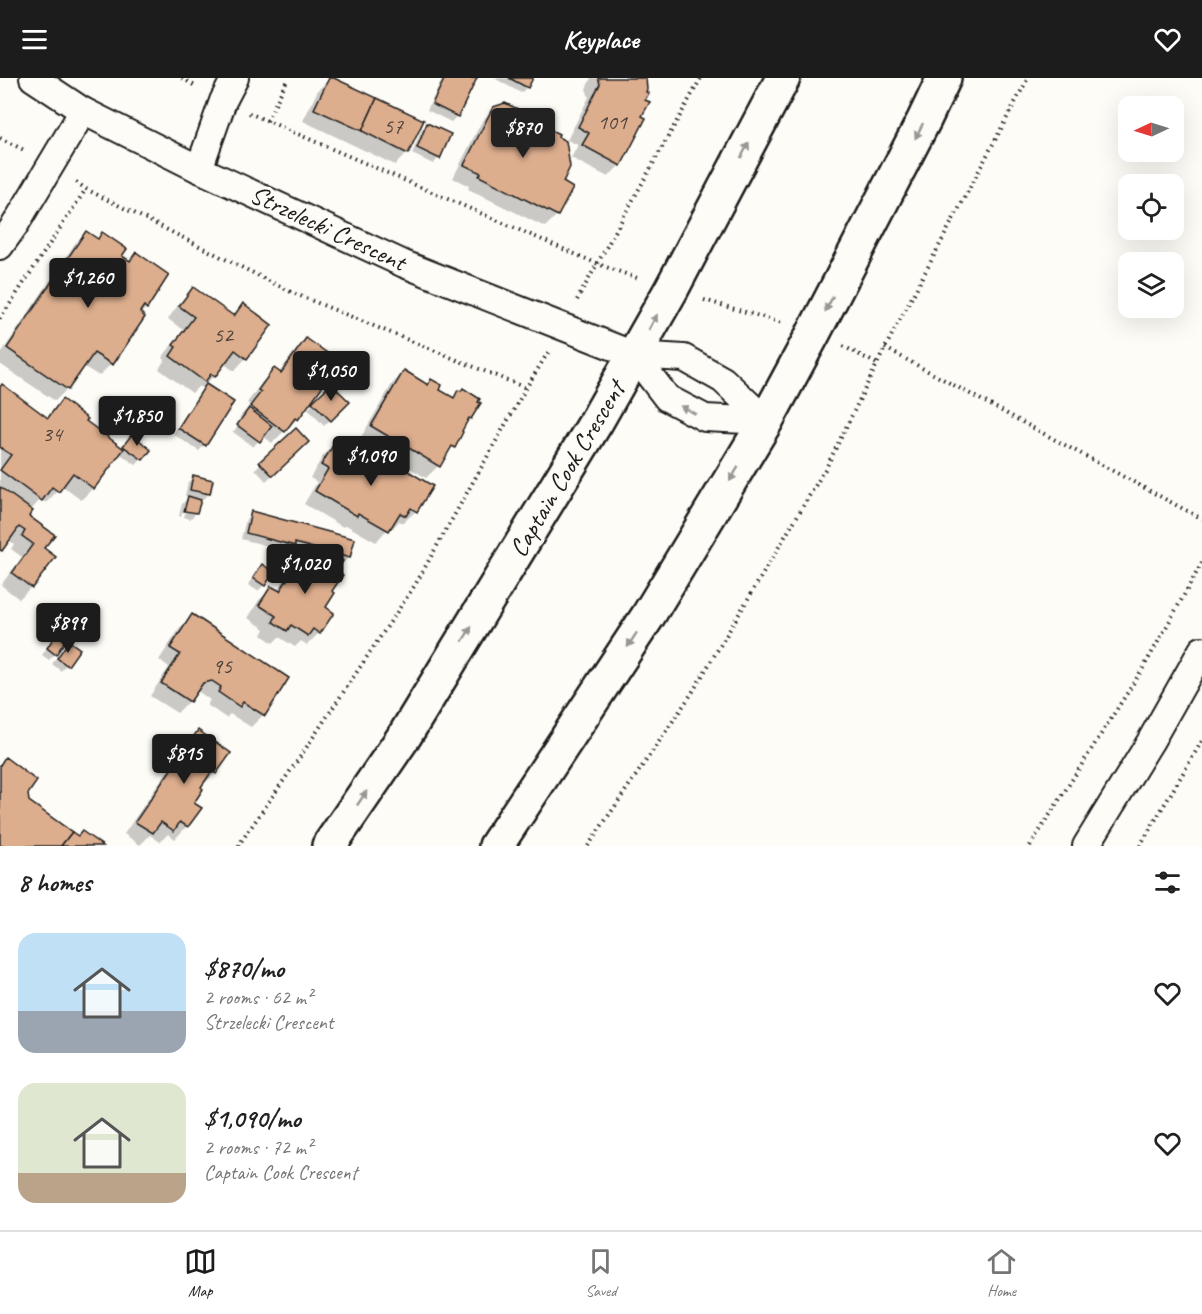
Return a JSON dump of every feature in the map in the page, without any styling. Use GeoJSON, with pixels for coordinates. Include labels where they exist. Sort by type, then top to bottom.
{"type":"FeatureCollection","features":[{"type":"Feature","properties":{"kind":"main road","name":"Captain Cook Crescent"},"geometry":{"type":"LineString","coordinates":[[329,846],[405,735],[596,422],[671,290],[783,78]]}},
{"type":"Feature","properties":{"kind":"main road"},"geometry":{"type":"LineString","coordinates":[[496,846],[648,616],[765,421],[919,131],[944,78]]}},
{"type":"Feature","properties":{"kind":"street","name":"Strzelecki Crescent"},"geometry":{"type":"LineString","coordinates":[[33,78],[83,111],[199,169],[404,264],[634,355],[684,358],[723,380],[765,421]]}},
{"type":"Feature","properties":{"kind":"street"},"geometry":{"type":"LineString","coordinates":[[199,169],[223,101],[235,78]]}},
{"type":"Feature","properties":{"kind":"street"},"geometry":{"type":"LineString","coordinates":[[0,246],[52,165],[83,111]]}},
{"type":"Feature","properties":{"kind":"street"},"geometry":{"type":"LineString","coordinates":[[634,355],[667,398],[705,418],[765,421]]}},
{"type":"Feature","properties":{"kind":"street"},"geometry":{"type":"LineString","coordinates":[[1086,846],[1150,742],[1202,650]]}},
{"type":"Feature","properties":{"kind":"path"},"geometry":{"type":"LineString","coordinates":[[267,121],[288,78]]}},
{"type":"Feature","properties":{"kind":"path"},"geometry":{"type":"LineString","coordinates":[[575,304],[701,78]]}},
{"type":"Feature","properties":{"kind":"path"},"geometry":{"type":"LineString","coordinates":[[588,846],[692,693],[827,466],[885,348],[1028,78]]}},
{"type":"Feature","properties":{"kind":"path"},"geometry":{"type":"LineString","coordinates":[[223,101],[598,264],[671,290],[814,332]]}},
{"type":"Feature","properties":{"kind":"path"},"geometry":{"type":"LineString","coordinates":[[52,165],[87,189],[293,293],[526,388],[415,585],[238,846]]}},
{"type":"Feature","properties":{"kind":"path"},"geometry":{"type":"LineString","coordinates":[[0,319],[87,189]]}},
{"type":"Feature","properties":{"kind":"path"},"geometry":{"type":"LineString","coordinates":[[885,348],[1202,519]]}},
{"type":"Feature","properties":{"kind":"path"},"geometry":{"type":"LineString","coordinates":[[1030,846],[1145,664],[1202,563]]}},
{"type":"Feature","properties":{"kind":"path"},"geometry":{"type":"LineString","coordinates":[[1140,846],[1202,741]]}},
{"type":"Feature","properties":{"kind":"building"},"geometry":{"type":"Polygon","coordinates":[[[329,78],[334,78],[377,98],[362,131],[314,109],[329,78]]]}},
{"type":"Feature","properties":{"kind":"building"},"geometry":{"type":"Polygon","coordinates":[[[445,78],[477,78],[458,117],[432,104],[445,78]]]}},
{"type":"Feature","properties":{"kind":"building"},"geometry":{"type":"Polygon","coordinates":[[[509,78],[533,78],[528,88],[509,78]]]}},
{"type":"Feature","properties":{"kind":"building"},"geometry":{"type":"Polygon","coordinates":[[[598,78],[646,78],[646,92],[649,93],[645,100],[650,102],[642,116],[646,118],[621,166],[582,145],[589,133],[578,127],[600,84],[598,78]]]}},
{"type":"Feature","properties":{"kind":"building"},"geometry":{"type":"Polygon","coordinates":[[[377,98],[424,120],[408,154],[362,131],[377,98]]]}},
{"type":"Feature","properties":{"kind":"building"},"geometry":{"type":"Polygon","coordinates":[[[505,103],[522,111],[520,117],[559,134],[558,137],[566,141],[570,167],[563,182],[573,188],[558,216],[479,176],[481,173],[464,165],[493,107],[505,103]]]}},
{"type":"Feature","properties":{"kind":"building"},"geometry":{"type":"Polygon","coordinates":[[[427,123],[451,134],[440,159],[417,148],[427,123]]]}},
{"type":"Feature","properties":{"kind":"building"},"geometry":{"type":"Polygon","coordinates":[[[86,231],[98,239],[102,232],[127,249],[122,256],[130,261],[136,252],[169,275],[147,309],[144,306],[140,312],[145,317],[113,365],[94,353],[68,390],[7,348],[86,231]]]}},
{"type":"Feature","properties":{"kind":"building"},"geometry":{"type":"Polygon","coordinates":[[[193,287],[234,316],[243,303],[272,325],[247,359],[235,350],[215,377],[211,374],[205,382],[170,356],[176,347],[173,345],[194,317],[179,306],[193,287]]]}},
{"type":"Feature","properties":{"kind":"building"},"geometry":{"type":"Polygon","coordinates":[[[306,338],[340,362],[298,420],[295,418],[285,432],[250,406],[261,392],[258,390],[274,368],[281,373],[306,338]]]}},
{"type":"Feature","properties":{"kind":"building"},"geometry":{"type":"Polygon","coordinates":[[[404,370],[428,385],[431,379],[442,385],[440,390],[454,398],[458,390],[461,391],[463,388],[480,399],[478,402],[481,403],[471,419],[469,418],[455,448],[452,446],[440,467],[409,448],[405,454],[389,445],[393,439],[371,426],[404,370]]]}},
{"type":"Feature","properties":{"kind":"building"},"geometry":{"type":"Polygon","coordinates":[[[2,384],[48,418],[62,399],[88,419],[86,421],[124,449],[94,489],[73,473],[59,492],[52,487],[42,501],[0,470],[11,455],[0,447],[0,387],[2,384]]]}},
{"type":"Feature","properties":{"kind":"building"},"geometry":{"type":"Polygon","coordinates":[[[206,384],[234,402],[206,446],[178,428],[206,384]]]}},
{"type":"Feature","properties":{"kind":"building"},"geometry":{"type":"Polygon","coordinates":[[[331,384],[350,402],[331,421],[312,402],[331,384]]]}},
{"type":"Feature","properties":{"kind":"building"},"geometry":{"type":"Polygon","coordinates":[[[249,408],[272,426],[260,442],[237,425],[249,408]]]}},
{"type":"Feature","properties":{"kind":"building"},"geometry":{"type":"Polygon","coordinates":[[[296,428],[309,442],[273,476],[259,462],[296,428]]]}},
{"type":"Feature","properties":{"kind":"building"},"geometry":{"type":"Polygon","coordinates":[[[132,434],[151,450],[143,460],[123,446],[132,434]]]}},
{"type":"Feature","properties":{"kind":"building"},"geometry":{"type":"Polygon","coordinates":[[[335,442],[378,468],[385,457],[433,486],[417,512],[411,508],[406,516],[400,513],[389,531],[358,513],[357,516],[315,491],[328,469],[321,465],[335,442]]]}},
{"type":"Feature","properties":{"kind":"building"},"geometry":{"type":"Polygon","coordinates":[[[193,475],[213,480],[210,494],[190,490],[193,475]]]}},
{"type":"Feature","properties":{"kind":"building"},"geometry":{"type":"Polygon","coordinates":[[[0,487],[33,511],[29,516],[55,535],[44,548],[56,557],[32,588],[12,573],[33,544],[22,536],[25,531],[19,527],[2,551],[0,550],[0,487]]]}},
{"type":"Feature","properties":{"kind":"building"},"geometry":{"type":"Polygon","coordinates":[[[188,496],[201,500],[197,513],[184,511],[188,496]]]}},
{"type":"Feature","properties":{"kind":"building"},"geometry":{"type":"Polygon","coordinates":[[[251,511],[355,539],[350,558],[246,533],[251,511]]]}},
{"type":"Feature","properties":{"kind":"building"},"geometry":{"type":"Polygon","coordinates":[[[305,551],[325,563],[331,553],[343,561],[337,571],[343,575],[332,591],[335,593],[326,607],[334,613],[320,634],[313,629],[308,636],[291,625],[287,631],[273,622],[276,616],[259,605],[271,586],[280,591],[305,551]]]}},
{"type":"Feature","properties":{"kind":"building"},"geometry":{"type":"Polygon","coordinates":[[[262,564],[274,572],[265,586],[253,578],[262,564]]]}},
{"type":"Feature","properties":{"kind":"building"},"geometry":{"type":"Polygon","coordinates":[[[192,614],[289,678],[265,716],[243,702],[240,707],[218,692],[221,687],[212,681],[203,683],[190,702],[161,683],[180,654],[170,648],[192,614]]]}},
{"type":"Feature","properties":{"kind":"building"},"geometry":{"type":"Polygon","coordinates":[[[56,634],[65,641],[56,655],[47,648],[56,634]]]}},
{"type":"Feature","properties":{"kind":"building"},"geometry":{"type":"Polygon","coordinates":[[[69,641],[80,649],[68,666],[57,658],[69,641]]]}},
{"type":"Feature","properties":{"kind":"building"},"geometry":{"type":"Polygon","coordinates":[[[198,730],[231,753],[216,774],[212,771],[201,787],[203,789],[194,803],[202,808],[188,827],[180,822],[174,831],[161,822],[153,833],[135,822],[198,730]]]}},
{"type":"Feature","properties":{"kind":"building"},"geometry":{"type":"Polygon","coordinates":[[[5,757],[37,781],[28,794],[29,801],[72,832],[61,846],[0,846],[0,765],[5,757]]]}},
{"type":"Feature","properties":{"kind":"building"},"geometry":{"type":"Polygon","coordinates":[[[82,831],[103,846],[61,846],[72,832],[78,836],[82,831]]]}}]}
